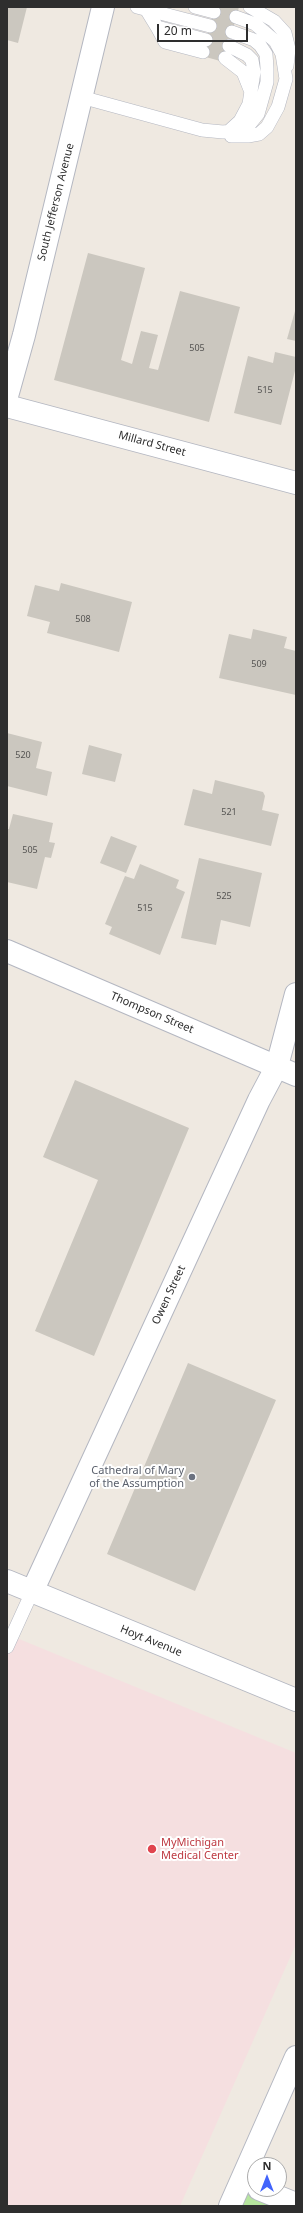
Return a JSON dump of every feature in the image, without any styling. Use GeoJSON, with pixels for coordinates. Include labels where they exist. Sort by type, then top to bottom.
{"type":"FeatureCollection","features":[{"type":"Feature","properties":{"kind":"street","name":"South Jefferson Avenue"},"geometry":{"type":"LineString","coordinates":[[7,396],[103,7]]}},
{"type":"Feature","properties":{"kind":"street","name":"Millard Street"},"geometry":{"type":"LineString","coordinates":[[7,406],[296,483]]}},
{"type":"Feature","properties":{"kind":"street","name":"Thompson Street"},"geometry":{"type":"LineString","coordinates":[[7,951],[286,1071]]}},
{"type":"Feature","properties":{"kind":"street","name":"Owen Street"},"geometry":{"type":"LineString","coordinates":[[32,1592],[259,1100],[286,1071],[296,994]]}},
{"type":"Feature","properties":{"kind":"street","name":"Hoyt Avenue"},"geometry":{"type":"LineString","coordinates":[[7,1581],[296,1700]]}},
{"type":"Feature","properties":{"kind":"street"},"geometry":{"type":"LineString","coordinates":[[262,2157],[296,2056]]}},
{"type":"Feature","properties":{"kind":"street"},"geometry":{"type":"LineString","coordinates":[[230,2206],[247,2191]]}},
{"type":"Feature","properties":{"kind":"street"},"geometry":{"type":"LineString","coordinates":[[279,2197],[296,2204]]}},
{"type":"Feature","properties":{"kind":"lane"},"geometry":{"type":"LineString","coordinates":[[195,7],[214,12]]}},
{"type":"Feature","properties":{"kind":"lane"},"geometry":{"type":"LineString","coordinates":[[81,97],[202,130],[235,137],[259,134],[267,127],[276,111],[286,79],[289,48],[285,33],[274,21],[250,7]]}},
{"type":"Feature","properties":{"kind":"lane"},"geometry":{"type":"LineString","coordinates":[[141,8],[210,26]]}},
{"type":"Feature","properties":{"kind":"lane"},"geometry":{"type":"LineString","coordinates":[[141,8],[157,27],[204,46]]}},
{"type":"Feature","properties":{"kind":"lane"},"geometry":{"type":"LineString","coordinates":[[236,17],[255,24],[275,41],[282,54],[286,79]]}},
{"type":"Feature","properties":{"kind":"lane"},"geometry":{"type":"LineString","coordinates":[[202,130],[223,132],[241,130],[255,119],[261,109],[267,74],[266,54],[260,45],[254,40],[232,32]]}},
{"type":"Feature","properties":{"kind":"lane"},"geometry":{"type":"LineString","coordinates":[[223,132],[234,128],[240,121],[251,98],[254,72],[252,60],[241,51],[227,52]]}},
{"type":"Feature","properties":{"kind":"lane"},"geometry":{"type":"LineString","coordinates":[[7,1647],[32,1592]]}},
{"type":"Feature","properties":{"kind":"shaded area","name":"MyMichigan Medical Center"},"geometry":{"type":"Polygon","coordinates":[[[7,1634],[296,1753],[296,1944],[180,2206],[7,2206],[7,1634]]]}},
{"type":"Feature","properties":{"kind":"green space"},"geometry":{"type":"Polygon","coordinates":[[[239,2186],[247,2189],[247,2197],[268,2197],[291,2206],[231,2206],[239,2186]]]}},
{"type":"Feature","properties":{"kind":"building"},"geometry":{"type":"Polygon","coordinates":[[[7,7],[27,7],[18,43],[7,40],[7,7]]]}},
{"type":"Feature","properties":{"kind":"building"},"geometry":{"type":"Polygon","coordinates":[[[215,7],[239,7],[224,62],[202,56],[215,7]]]}},
{"type":"Feature","properties":{"kind":"building"},"geometry":{"type":"Polygon","coordinates":[[[88,253],[145,268],[121,360],[132,364],[141,331],[158,335],[149,368],[158,370],[180,291],[240,307],[209,422],[54,380],[88,253]]]}},
{"type":"Feature","properties":{"kind":"building"},"geometry":{"type":"Polygon","coordinates":[[[295,311],[296,312],[296,341],[287,339],[295,311]]]}},
{"type":"Feature","properties":{"kind":"building"},"geometry":{"type":"Polygon","coordinates":[[[275,352],[296,357],[296,367],[281,425],[234,413],[248,356],[273,363],[275,352]]]}},
{"type":"Feature","properties":{"kind":"building"},"geometry":{"type":"Polygon","coordinates":[[[61,583],[132,602],[119,652],[47,633],[50,622],[27,616],[35,585],[59,591],[61,583]]]}},
{"type":"Feature","properties":{"kind":"building"},"geometry":{"type":"Polygon","coordinates":[[[253,629],[287,637],[284,648],[296,651],[296,695],[219,678],[229,634],[251,639],[253,629]]]}},
{"type":"Feature","properties":{"kind":"building"},"geometry":{"type":"Polygon","coordinates":[[[7,733],[42,742],[36,768],[52,772],[47,796],[7,786],[7,733]]]}},
{"type":"Feature","properties":{"kind":"building"},"geometry":{"type":"Polygon","coordinates":[[[89,745],[122,754],[115,782],[82,774],[89,745]]]}},
{"type":"Feature","properties":{"kind":"building"},"geometry":{"type":"Polygon","coordinates":[[[215,780],[263,792],[265,796],[262,810],[279,814],[271,846],[184,825],[193,789],[212,794],[215,780]]]}},
{"type":"Feature","properties":{"kind":"building"},"geometry":{"type":"Polygon","coordinates":[[[13,814],[53,823],[49,842],[55,843],[51,858],[45,857],[37,889],[7,882],[7,829],[9,829],[13,814]]]}},
{"type":"Feature","properties":{"kind":"building"},"geometry":{"type":"Polygon","coordinates":[[[111,836],[137,846],[126,873],[100,863],[111,836]]]}},
{"type":"Feature","properties":{"kind":"building"},"geometry":{"type":"Polygon","coordinates":[[[199,858],[262,873],[250,927],[221,920],[216,945],[181,938],[199,858]]]}},
{"type":"Feature","properties":{"kind":"building"},"geometry":{"type":"Polygon","coordinates":[[[140,864],[179,880],[176,888],[185,892],[160,955],[109,934],[112,927],[105,924],[125,876],[134,879],[140,864]]]}},
{"type":"Feature","properties":{"kind":"building"},"geometry":{"type":"Polygon","coordinates":[[[75,1080],[189,1128],[94,1356],[35,1331],[98,1180],[43,1157],[75,1080]]]}},
{"type":"Feature","properties":{"kind":"building","name":"Cathedral of Mary of the Assumption"},"geometry":{"type":"Polygon","coordinates":[[[188,1363],[276,1400],[195,1591],[107,1554],[188,1363]]]}},
{"type":"Feature","properties":{"kind":"place","name":"Cathedral of Mary of the Assumption"},"geometry":{"type":"Point","coordinates":[192,1477]}},
{"type":"Feature","properties":{"kind":"place","name":"MyMichigan Medical Center"},"geometry":{"type":"Point","coordinates":[152,1849]}}]}
